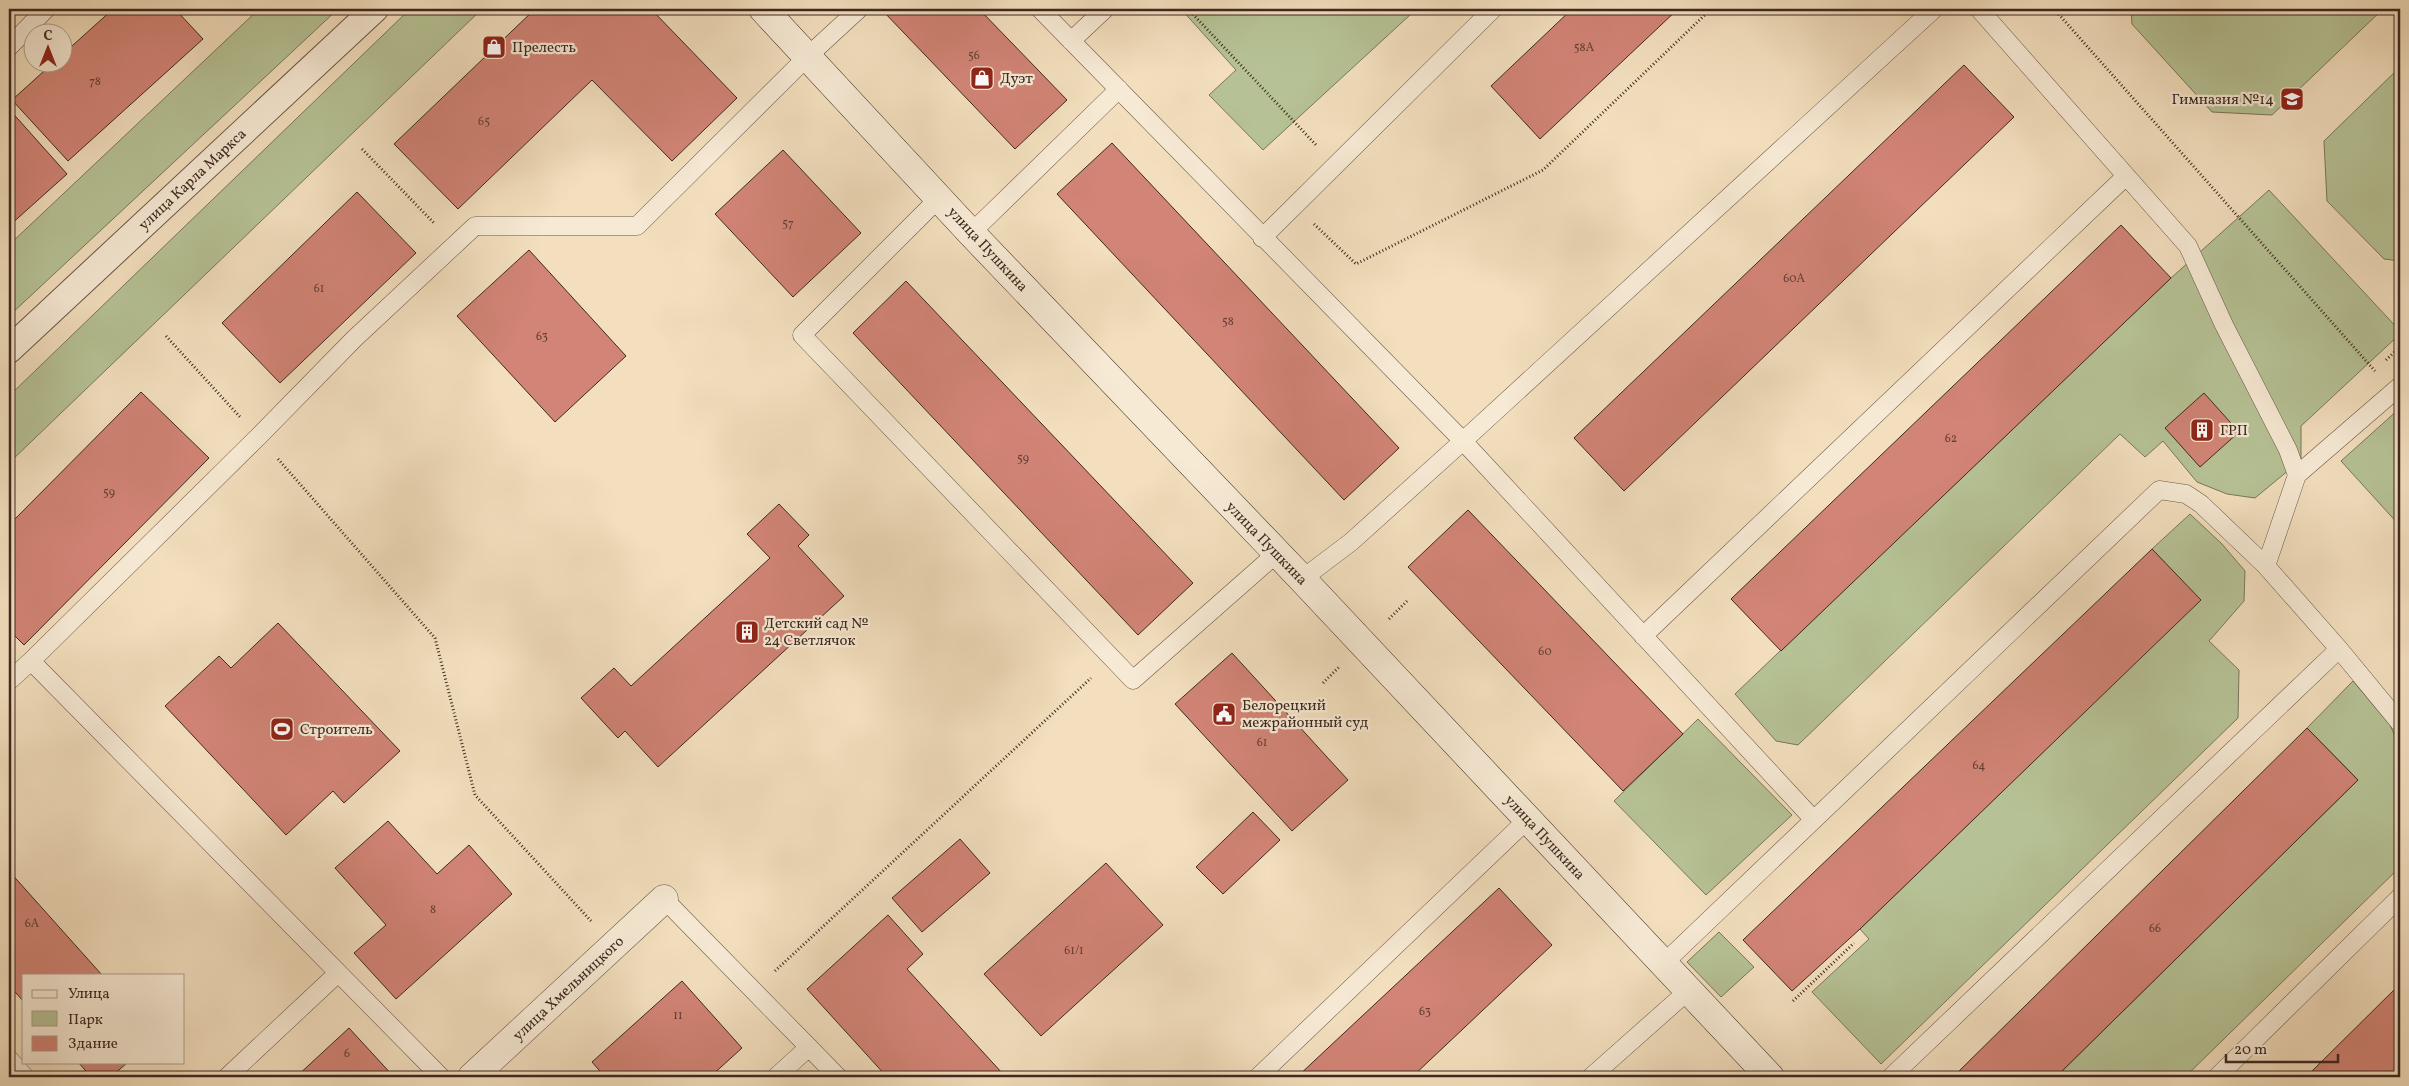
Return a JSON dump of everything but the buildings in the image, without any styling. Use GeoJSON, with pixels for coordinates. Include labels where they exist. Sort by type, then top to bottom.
{"type":"FeatureCollection","features":[{"type":"Feature","properties":{"kind":"main road","name":"улица Пушкина"},"geometry":{"type":"LineString","coordinates":[[763,9],[971,232],[1276,554],[1302,579],[1770,1077]]}},
{"type":"Feature","properties":{"kind":"main road","name":"улица Хмельницкого"},"geometry":{"type":"LineString","coordinates":[[472,1077],[664,898]]}},
{"type":"Feature","properties":{"kind":"street","name":"улица Карла Маркса"},"geometry":{"type":"LineString","coordinates":[[9,350],[375,9]]}},
{"type":"Feature","properties":{"kind":"lane"},"geometry":{"type":"LineString","coordinates":[[9,47],[46,9]]}},
{"type":"Feature","properties":{"kind":"lane"},"geometry":{"type":"LineString","coordinates":[[9,681],[258,437],[354,339],[475,226],[637,226],[807,57],[860,9]]}},
{"type":"Feature","properties":{"kind":"lane"},"geometry":{"type":"LineString","coordinates":[[1040,9],[1262,238],[1463,441],[1814,820]]}},
{"type":"Feature","properties":{"kind":"lane"},"geometry":{"type":"LineString","coordinates":[[1071,41],[1105,9]]}},
{"type":"Feature","properties":{"kind":"lane"},"geometry":{"type":"LineString","coordinates":[[1262,238],[1493,9]]}},
{"type":"Feature","properties":{"kind":"lane"},"geometry":{"type":"LineString","coordinates":[[1302,579],[1351,542],[1463,441],[1934,9]]}},
{"type":"Feature","properties":{"kind":"lane"},"geometry":{"type":"LineString","coordinates":[[1979,9],[2188,246],[2224,325],[2288,450],[2297,475]]}},
{"type":"Feature","properties":{"kind":"lane"},"geometry":{"type":"LineString","coordinates":[[971,232],[1119,89]]}},
{"type":"Feature","properties":{"kind":"lane"},"geometry":{"type":"LineString","coordinates":[[1643,636],[2126,176]]}},
{"type":"Feature","properties":{"kind":"lane"},"geometry":{"type":"LineString","coordinates":[[939,198],[802,334],[1133,680],[1276,554]]}},
{"type":"Feature","properties":{"kind":"lane"},"geometry":{"type":"LineString","coordinates":[[2266,566],[2297,475],[2400,386]]}},
{"type":"Feature","properties":{"kind":"lane"},"geometry":{"type":"LineString","coordinates":[[1663,964],[2159,490],[2186,494],[2201,504],[2266,566],[2339,649],[2400,723]]}},
{"type":"Feature","properties":{"kind":"lane"},"geometry":{"type":"LineString","coordinates":[[1892,1077],[2339,649]]}},
{"type":"Feature","properties":{"kind":"lane"},"geometry":{"type":"LineString","coordinates":[[31,661],[441,1077]]}},
{"type":"Feature","properties":{"kind":"lane"},"geometry":{"type":"LineString","coordinates":[[1258,1077],[1528,819]]}},
{"type":"Feature","properties":{"kind":"lane"},"geometry":{"type":"LineString","coordinates":[[2217,1077],[2400,897]]}},
{"type":"Feature","properties":{"kind":"lane"},"geometry":{"type":"LineString","coordinates":[[664,898],[838,1077]]}},
{"type":"Feature","properties":{"kind":"lane"},"geometry":{"type":"LineString","coordinates":[[227,1077],[338,973]]}},
{"type":"Feature","properties":{"kind":"lane"},"geometry":{"type":"LineString","coordinates":[[1591,1077],[1689,990]]}},
{"type":"Feature","properties":{"kind":"lane"},"geometry":{"type":"LineString","coordinates":[[776,1077],[809,1048]]}},
{"type":"Feature","properties":{"kind":"lane"},"geometry":{"type":"LineString","coordinates":[[9,1060],[25,1077]]}},
{"type":"Feature","properties":{"kind":"path"},"geometry":{"type":"LineString","coordinates":[[1188,9],[1335,165]]}},
{"type":"Feature","properties":{"kind":"path"},"geometry":{"type":"LineString","coordinates":[[1295,206],[1356,264],[1543,170],[1711,9]]}},
{"type":"Feature","properties":{"kind":"path"},"geometry":{"type":"LineString","coordinates":[[2054,9],[2374,370]]}},
{"type":"Feature","properties":{"kind":"path"},"geometry":{"type":"LineString","coordinates":[[362,149],[455,245]]}},
{"type":"Feature","properties":{"kind":"path"},"geometry":{"type":"LineString","coordinates":[[166,336],[258,437],[435,638],[475,795],[613,946]]}},
{"type":"Feature","properties":{"kind":"path"},"geometry":{"type":"LineString","coordinates":[[1389,619],[1407,601]]}},
{"type":"Feature","properties":{"kind":"path"},"geometry":{"type":"LineString","coordinates":[[754,990],[1112,659]]}},
{"type":"Feature","properties":{"kind":"path"},"geometry":{"type":"LineString","coordinates":[[1323,683],[1344,662]]}},
{"type":"Feature","properties":{"kind":"path"},"geometry":{"type":"LineString","coordinates":[[1793,1000],[1854,943]]}},
{"type":"Feature","properties":{"kind":"green space"},"geometry":{"type":"Polygon","coordinates":[[[259,9],[338,9],[9,316],[9,245],[259,9]]]}},
{"type":"Feature","properties":{"kind":"green space"},"geometry":{"type":"Polygon","coordinates":[[[410,9],[482,9],[9,463],[9,396],[410,9]]]}},
{"type":"Feature","properties":{"kind":"green space"},"geometry":{"type":"Polygon","coordinates":[[[1181,9],[1403,9],[1410,15],[1263,150],[1209,95],[1236,70],[1181,9]]]}},
{"type":"Feature","properties":{"kind":"green space"},"geometry":{"type":"Polygon","coordinates":[[[2131,9],[2383,9],[2272,115],[2212,112],[2132,24],[2131,9]]]}},
{"type":"Feature","properties":{"kind":"green space"},"geometry":{"type":"Polygon","coordinates":[[[2400,67],[2400,261],[2384,259],[2327,201],[2324,141],[2400,67]]]}},
{"type":"Feature","properties":{"kind":"green space"},"geometry":{"type":"Polygon","coordinates":[[[2269,190],[2400,331],[2400,334],[2301,426],[2301,460],[2255,498],[2227,494],[2197,482],[2163,441],[2145,457],[2120,434],[1798,745],[1776,741],[1735,694],[2171,278],[2269,190]]]}},
{"type":"Feature","properties":{"kind":"green space"},"geometry":{"type":"Polygon","coordinates":[[[2400,408],[2400,526],[2341,461],[2400,408]]]}},
{"type":"Feature","properties":{"kind":"green space"},"geometry":{"type":"Polygon","coordinates":[[[2190,514],[2222,544],[2245,571],[2244,601],[2209,641],[2239,670],[2238,718],[1881,1064],[1812,992],[1869,939],[1860,929],[2200,600],[2152,549],[2190,514]]]}},
{"type":"Feature","properties":{"kind":"green space"},"geometry":{"type":"Polygon","coordinates":[[[2353,681],[2390,725],[2400,747],[2400,867],[2185,1077],[2056,1077],[2358,780],[2307,728],[2353,681]]]}},
{"type":"Feature","properties":{"kind":"green space"},"geometry":{"type":"Polygon","coordinates":[[[1698,719],[1792,815],[1706,895],[1614,801],[1698,719]]]}},
{"type":"Feature","properties":{"kind":"green space"},"geometry":{"type":"Polygon","coordinates":[[[1719,932],[1754,967],[1721,997],[1687,962],[1719,932]]]}},
{"type":"Feature","properties":{"kind":"place","name":"Прелесть"},"geometry":{"type":"Point","coordinates":[494,47]}},
{"type":"Feature","properties":{"kind":"place","name":"Дуэт"},"geometry":{"type":"Point","coordinates":[982,78]}},
{"type":"Feature","properties":{"kind":"place","name":"Гимназия №14"},"geometry":{"type":"Point","coordinates":[2292,99]}},
{"type":"Feature","properties":{"kind":"place","name":"ГРП"},"geometry":{"type":"Point","coordinates":[2202,430]}},
{"type":"Feature","properties":{"kind":"place","name":"Детский сад № 24 Светлячок"},"geometry":{"type":"Point","coordinates":[747,632]}},
{"type":"Feature","properties":{"kind":"place","name":"Белорецкий межрайонный суд"},"geometry":{"type":"Point","coordinates":[1224,714]}},
{"type":"Feature","properties":{"kind":"place","name":"Строитель"},"geometry":{"type":"Point","coordinates":[282,729]}}]}
